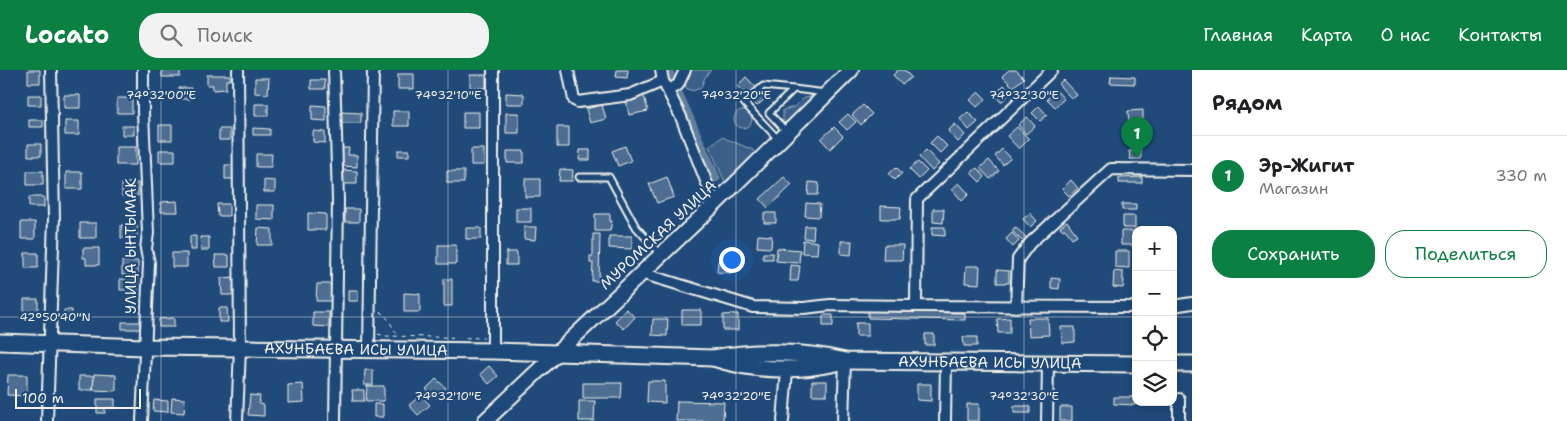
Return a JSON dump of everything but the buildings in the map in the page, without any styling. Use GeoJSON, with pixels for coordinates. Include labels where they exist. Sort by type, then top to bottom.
{"type":"FeatureCollection","features":[{"type":"Feature","properties":{"kind":"main road","name":"МУРОМСКАЯ УЛИЦА"},"geometry":{"type":"LineString","coordinates":[[485,421],[715,204],[851,70]]}},
{"type":"Feature","properties":{"kind":"main road","name":"АХУНБАЕВА ИСЫ УЛИЦА"},"geometry":{"type":"LineString","coordinates":[[0,342],[145,347],[369,350],[490,344],[556,353],[713,358],[734,354],[786,354],[824,356],[845,361],[1132,364]]}},
{"type":"Feature","properties":{"kind":"main road","name":"АХУНБАЕВА ИСЫ УЛИЦА"},"geometry":{"type":"LineString","coordinates":[[713,358],[733,365],[786,370],[824,366],[845,361]]}},
{"type":"Feature","properties":{"kind":"main road"},"geometry":{"type":"LineString","coordinates":[[1177,364],[1192,364]]}},
{"type":"Feature","properties":{"kind":"street"},"geometry":{"type":"LineString","coordinates":[[47,421],[54,218],[51,70]]}},
{"type":"Feature","properties":{"kind":"street","name":"УЛИЦА ЫНТЫМАК"},"geometry":{"type":"LineString","coordinates":[[142,421],[149,263],[146,248],[148,233],[143,70]]}},
{"type":"Feature","properties":{"kind":"street"},"geometry":{"type":"LineString","coordinates":[[237,421],[240,348],[238,70]]}},
{"type":"Feature","properties":{"kind":"street"},"geometry":{"type":"LineString","coordinates":[[334,70],[338,200],[335,421]]}},
{"type":"Feature","properties":{"kind":"street"},"geometry":{"type":"LineString","coordinates":[[369,350],[373,70]]}},
{"type":"Feature","properties":{"kind":"street"},"geometry":{"type":"LineString","coordinates":[[490,344],[493,70]]}},
{"type":"Feature","properties":{"kind":"street"},"geometry":{"type":"LineString","coordinates":[[568,70],[574,100],[578,102],[630,95],[671,86],[684,70]]}},
{"type":"Feature","properties":{"kind":"street"},"geometry":{"type":"LineString","coordinates":[[661,70],[671,86],[715,204]]}},
{"type":"Feature","properties":{"kind":"street"},"geometry":{"type":"LineString","coordinates":[[916,306],[917,199],[1052,70]]}},
{"type":"Feature","properties":{"kind":"street"},"geometry":{"type":"LineString","coordinates":[[1016,307],[1018,259],[1030,243],[1111,169],[1192,170]]}},
{"type":"Feature","properties":{"kind":"street"},"geometry":{"type":"LineString","coordinates":[[641,274],[752,307],[804,308],[830,305],[1132,307]]}},
{"type":"Feature","properties":{"kind":"street"},"geometry":{"type":"LineString","coordinates":[[1177,306],[1192,304]]}},
{"type":"Feature","properties":{"kind":"street"},"geometry":{"type":"LineString","coordinates":[[843,421],[845,361]]}},
{"type":"Feature","properties":{"kind":"street"},"geometry":{"type":"LineString","coordinates":[[945,421],[946,362]]}},
{"type":"Feature","properties":{"kind":"street"},"geometry":{"type":"LineString","coordinates":[[1047,421],[1048,364]]}},
{"type":"Feature","properties":{"kind":"street"},"geometry":{"type":"LineString","coordinates":[[783,421],[786,370]]}},
{"type":"Feature","properties":{"kind":"street"},"geometry":{"type":"LineString","coordinates":[[1179,421],[1180,399]]}},
{"type":"Feature","properties":{"kind":"lane"},"geometry":{"type":"LineString","coordinates":[[784,137],[744,103],[763,86],[828,93]]}},
{"type":"Feature","properties":{"kind":"lane"},"geometry":{"type":"LineString","coordinates":[[784,137],[769,113],[794,89]]}},
{"type":"Feature","properties":{"kind":"lane"},"geometry":{"type":"LineString","coordinates":[[580,177],[609,177],[636,227],[661,255]]}},
{"type":"Feature","properties":{"kind":"path"},"geometry":{"type":"LineString","coordinates":[[370,302],[388,319],[398,336]]}},
{"type":"Feature","properties":{"kind":"path"},"geometry":{"type":"LineString","coordinates":[[374,333],[385,336],[490,344]]}},
{"type":"Feature","properties":{"kind":"shaded area"},"geometry":{"type":"Polygon","coordinates":[[[688,70],[711,70],[705,77],[701,88],[692,91],[686,88],[685,81],[688,70]]]}},
{"type":"Feature","properties":{"kind":"shaded area"},"geometry":{"type":"Polygon","coordinates":[[[813,96],[815,99],[787,126],[783,119],[783,110],[794,107],[802,99],[813,96]]]}},
{"type":"Feature","properties":{"kind":"shaded area"},"geometry":{"type":"Polygon","coordinates":[[[743,110],[749,113],[752,119],[749,125],[743,128],[737,125],[734,119],[737,113],[743,110]]]}},
{"type":"Feature","properties":{"kind":"shaded area"},"geometry":{"type":"Polygon","coordinates":[[[722,137],[753,150],[756,154],[726,184],[709,146],[722,137]]]}},
{"type":"Feature","properties":{"kind":"waterway"},"geometry":{"type":"LineString","coordinates":[[668,70],[716,178]]}},
{"type":"Feature","properties":{"kind":"place","name":"Эр-Жигит"},"geometry":{"type":"Point","coordinates":[1137,158]}}]}
